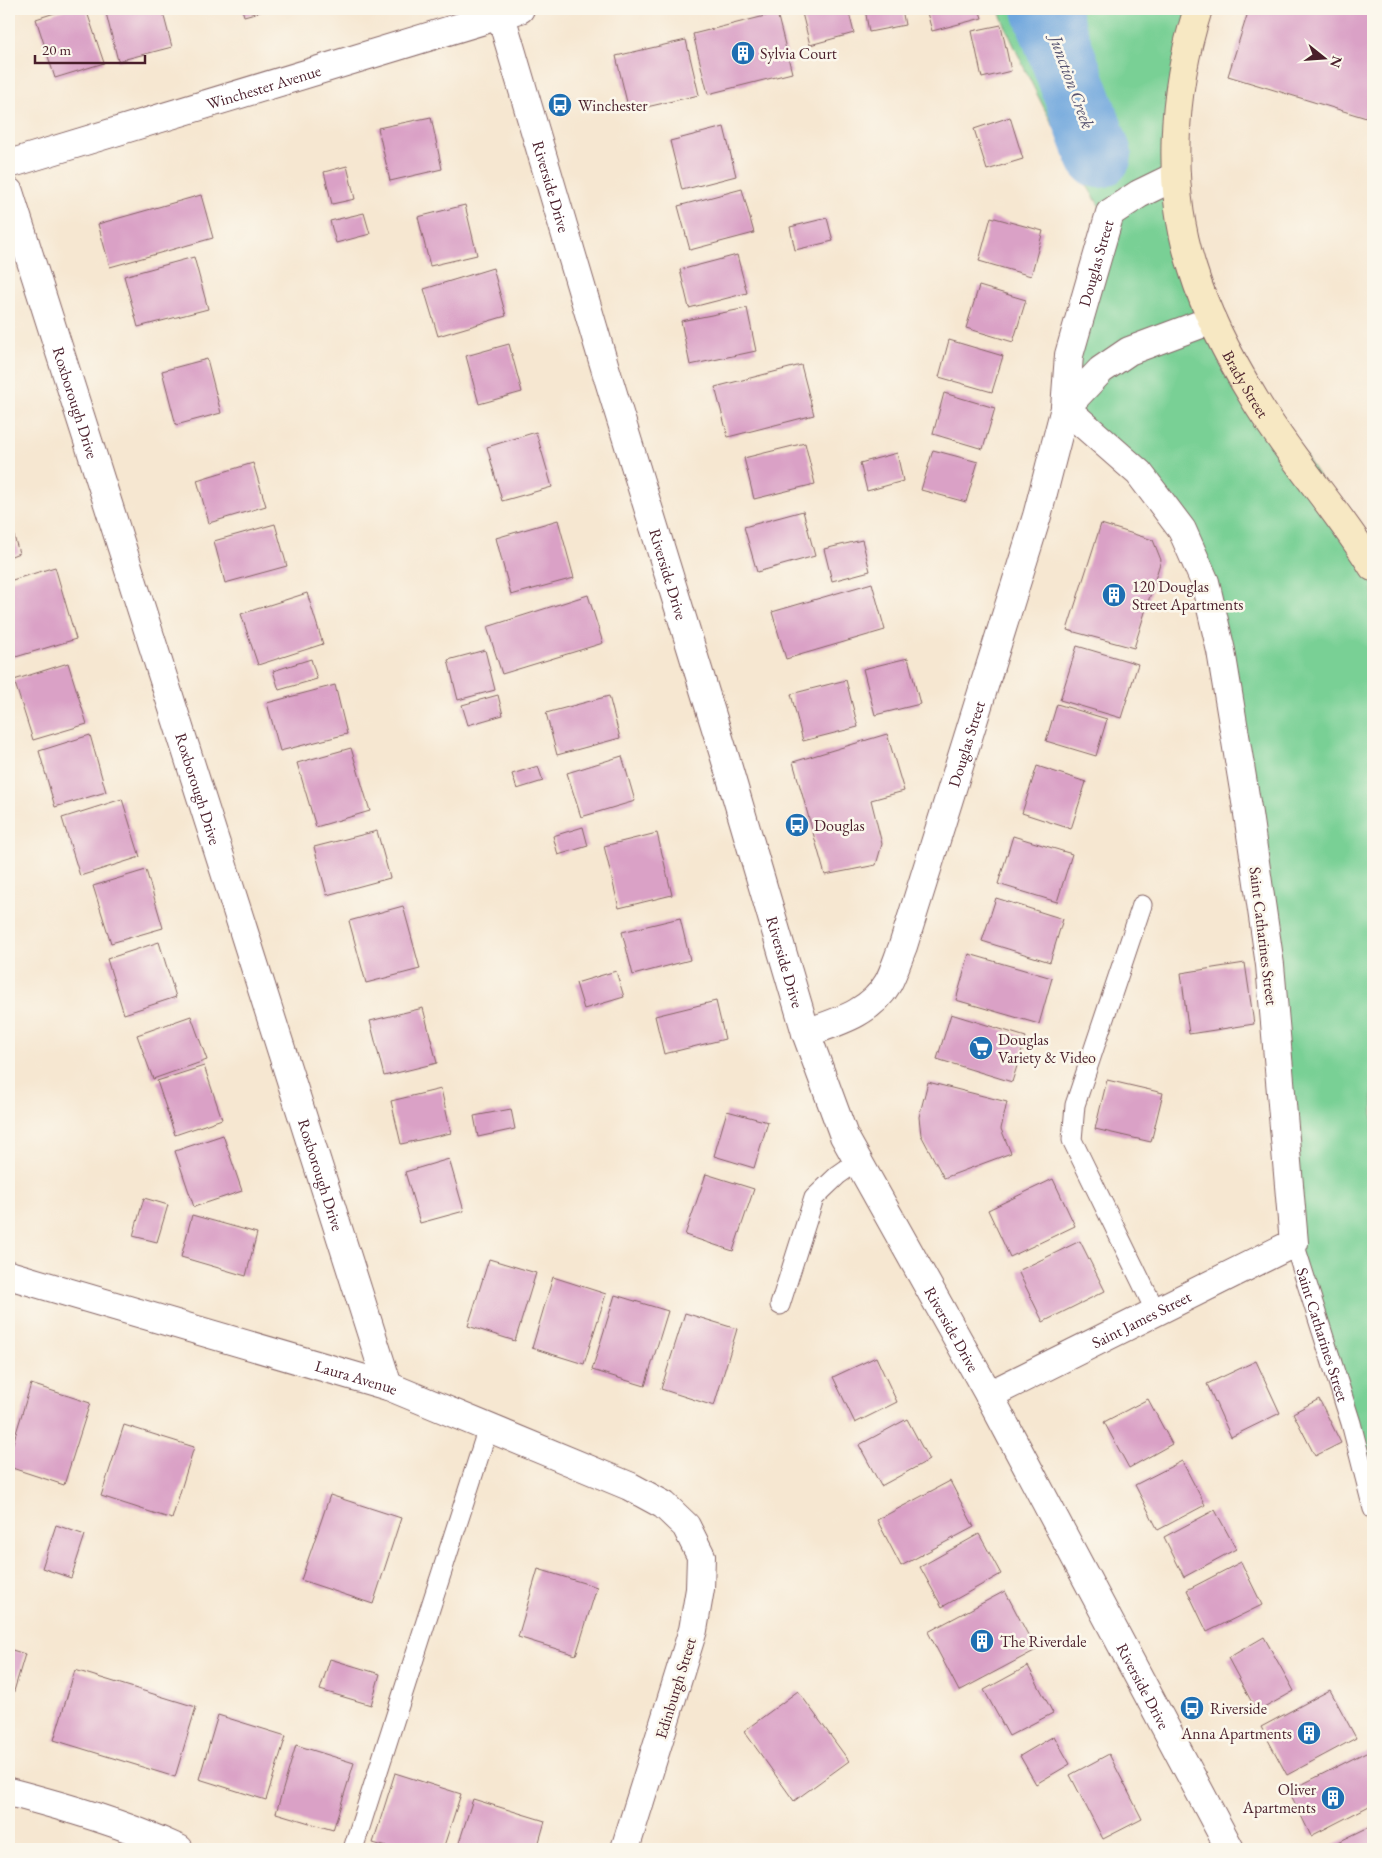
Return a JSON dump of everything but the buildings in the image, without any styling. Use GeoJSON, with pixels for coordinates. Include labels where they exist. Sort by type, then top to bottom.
{"type":"FeatureCollection","features":[{"type":"Feature","properties":{"kind":"main road"},"geometry":{"type":"LineString","coordinates":[[1176,176],[1176,105],[1189,35],[1198,9]]}},
{"type":"Feature","properties":{"kind":"main road","name":"Brady Street"},"geometry":{"type":"LineString","coordinates":[[1176,176],[1192,269],[1212,320],[1255,400],[1373,567]]}},
{"type":"Feature","properties":{"kind":"street","name":"Winchester Avenue"},"geometry":{"type":"LineString","coordinates":[[9,164],[506,11]]}},
{"type":"Feature","properties":{"kind":"street","name":"Riverside Drive"},"geometry":{"type":"LineString","coordinates":[[506,11],[806,1033],[844,1136],[989,1395],[1230,1849]]}},
{"type":"Feature","properties":{"kind":"street","name":"Douglas Street"},"geometry":{"type":"LineString","coordinates":[[806,1033],[843,1020],[870,1006],[888,983],[903,946],[1037,516],[1064,408],[1069,355],[1110,213],[1139,194],[1176,176]]}},
{"type":"Feature","properties":{"kind":"street","name":"Roxborough Drive"},"geometry":{"type":"LineString","coordinates":[[9,192],[388,1386]]}},
{"type":"Feature","properties":{"kind":"street"},"geometry":{"type":"LineString","coordinates":[[1064,408],[1101,370],[1129,350],[1212,320]]}},
{"type":"Feature","properties":{"kind":"street","name":"Saint Catharines Street"},"geometry":{"type":"LineString","coordinates":[[1064,408],[1139,473],[1182,530],[1205,582],[1224,671],[1270,965],[1294,1243]]}},
{"type":"Feature","properties":{"kind":"street","name":"Saint James Street"},"geometry":{"type":"LineString","coordinates":[[989,1395],[1294,1243]]}},
{"type":"Feature","properties":{"kind":"street","name":"Laura Avenue"},"geometry":{"type":"LineString","coordinates":[[9,1275],[388,1386],[629,1486],[664,1505],[686,1526]]}},
{"type":"Feature","properties":{"kind":"street","name":"Edinburgh Street"},"geometry":{"type":"LineString","coordinates":[[625,1849],[693,1630],[700,1589],[702,1556],[686,1526]]}},
{"type":"Feature","properties":{"kind":"street"},"geometry":{"type":"LineString","coordinates":[[9,1792],[56,1804],[179,1849]]}},
{"type":"Feature","properties":{"kind":"lane"},"geometry":{"type":"LineString","coordinates":[[1142,905],[1075,1105],[1072,1140],[1156,1312]]}},
{"type":"Feature","properties":{"kind":"lane"},"geometry":{"type":"LineString","coordinates":[[780,1305],[814,1198],[838,1174],[858,1162]]}},
{"type":"Feature","properties":{"kind":"lane","name":"Saint Catharines Street"},"geometry":{"type":"LineString","coordinates":[[1294,1243],[1351,1423],[1373,1509]]}},
{"type":"Feature","properties":{"kind":"lane"},"geometry":{"type":"LineString","coordinates":[[353,1849],[488,1428]]}},
{"type":"Feature","properties":{"kind":"green space"},"geometry":{"type":"Polygon","coordinates":[[[998,9],[1200,9],[1179,174],[1215,318],[1373,559],[1373,1518],[1292,1248],[1246,815],[1180,530],[1066,412],[1107,218],[1076,168],[1048,116],[998,9]]]}},
{"type":"Feature","properties":{"kind":"waterway","name":"Junction Creek"},"geometry":{"type":"LineString","coordinates":[[1045,9],[1099,155]]}},
{"type":"Feature","properties":{"kind":"place","name":"Sylvia Court"},"geometry":{"type":"Point","coordinates":[743,53]}},
{"type":"Feature","properties":{"kind":"place","name":"Winchester"},"geometry":{"type":"Point","coordinates":[560,105]}},
{"type":"Feature","properties":{"kind":"place","name":"120 Douglas Street Apartments"},"geometry":{"type":"Point","coordinates":[1114,595]}},
{"type":"Feature","properties":{"kind":"place","name":"Douglas"},"geometry":{"type":"Point","coordinates":[797,825]}},
{"type":"Feature","properties":{"kind":"place","name":"Douglas Variety & Video"},"geometry":{"type":"Point","coordinates":[981,1048]}},
{"type":"Feature","properties":{"kind":"place","name":"The Riverdale"},"geometry":{"type":"Point","coordinates":[982,1641]}},
{"type":"Feature","properties":{"kind":"place","name":"Riverside"},"geometry":{"type":"Point","coordinates":[1192,1708]}},
{"type":"Feature","properties":{"kind":"place","name":"Anna Apartments"},"geometry":{"type":"Point","coordinates":[1309,1733]}},
{"type":"Feature","properties":{"kind":"place","name":"Oliver Apartments"},"geometry":{"type":"Point","coordinates":[1333,1798]}}]}
